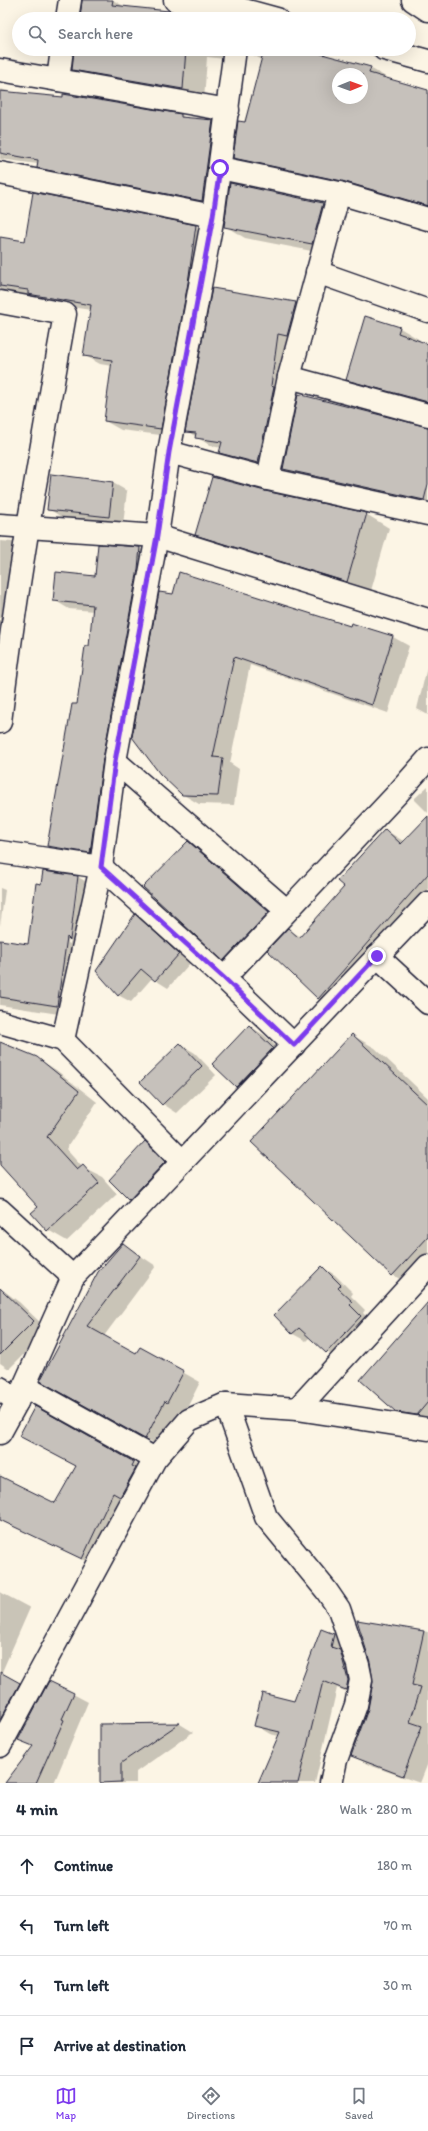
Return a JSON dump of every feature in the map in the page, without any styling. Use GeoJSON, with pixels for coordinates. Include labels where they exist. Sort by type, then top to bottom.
{"type":"FeatureCollection","features":[{"type":"Feature","properties":{"kind":"street"},"geometry":{"type":"LineString","coordinates":[[68,12],[70,0]]}},
{"type":"Feature","properties":{"kind":"street"},"geometry":{"type":"LineString","coordinates":[[175,0],[240,9],[251,12]]}},
{"type":"Feature","properties":{"kind":"street"},"geometry":{"type":"LineString","coordinates":[[413,0],[428,10]]}},
{"type":"Feature","properties":{"kind":"street"},"geometry":{"type":"LineString","coordinates":[[58,80],[61,56]]}},
{"type":"Feature","properties":{"kind":"street"},"geometry":{"type":"LineString","coordinates":[[63,1040],[101,867],[115,761],[157,536],[169,452],[213,216],[234,56]]}},
{"type":"Feature","properties":{"kind":"street"},"geometry":{"type":"LineString","coordinates":[[410,56],[428,61]]}},
{"type":"Feature","properties":{"kind":"street"},"geometry":{"type":"LineString","coordinates":[[0,70],[228,110]]}},
{"type":"Feature","properties":{"kind":"street"},"geometry":{"type":"LineString","coordinates":[[220,168],[339,193],[428,219]]}},
{"type":"Feature","properties":{"kind":"street"},"geometry":{"type":"LineString","coordinates":[[0,173],[213,216]]}},
{"type":"Feature","properties":{"kind":"street"},"geometry":{"type":"LineString","coordinates":[[268,479],[289,377],[339,193]]}},
{"type":"Feature","properties":{"kind":"street"},"geometry":{"type":"LineString","coordinates":[[317,272],[428,311]]}},
{"type":"Feature","properties":{"kind":"street"},"geometry":{"type":"LineString","coordinates":[[0,302],[65,314],[27,528],[5,637],[0,722]]}},
{"type":"Feature","properties":{"kind":"street"},"geometry":{"type":"LineString","coordinates":[[289,377],[428,415]]}},
{"type":"Feature","properties":{"kind":"street"},"geometry":{"type":"LineString","coordinates":[[169,452],[268,479],[428,514]]}},
{"type":"Feature","properties":{"kind":"street"},"geometry":{"type":"LineString","coordinates":[[0,524],[27,528],[157,536],[428,620]]}},
{"type":"Feature","properties":{"kind":"street"},"geometry":{"type":"LineString","coordinates":[[224,978],[286,910],[397,794],[428,758]]}},
{"type":"Feature","properties":{"kind":"street"},"geometry":{"type":"LineString","coordinates":[[115,761],[286,910]]}},
{"type":"Feature","properties":{"kind":"street"},"geometry":{"type":"LineString","coordinates":[[0,852],[101,867],[224,978],[294,1045]]}},
{"type":"Feature","properties":{"kind":"street"},"geometry":{"type":"LineString","coordinates":[[0,1433],[20,1394],[73,1277],[428,902]]}},
{"type":"Feature","properties":{"kind":"street"},"geometry":{"type":"LineString","coordinates":[[377,956],[428,1003]]}},
{"type":"Feature","properties":{"kind":"street"},"geometry":{"type":"LineString","coordinates":[[0,1022],[63,1040],[182,1161]]}},
{"type":"Feature","properties":{"kind":"street"},"geometry":{"type":"LineString","coordinates":[[0,1210],[73,1277]]}},
{"type":"Feature","properties":{"kind":"street"},"geometry":{"type":"LineString","coordinates":[[297,1409],[428,1266]]}},
{"type":"Feature","properties":{"kind":"street"},"geometry":{"type":"LineString","coordinates":[[0,1388],[20,1394],[155,1459]]}},
{"type":"Feature","properties":{"kind":"street"},"geometry":{"type":"LineString","coordinates":[[226,1404],[266,1517],[290,1549],[326,1590],[339,1610],[358,1665],[361,1680],[356,1705],[336,1760],[331,1783]]}},
{"type":"Feature","properties":{"kind":"street"},"geometry":{"type":"LineString","coordinates":[[0,1746],[155,1459],[189,1420],[226,1404],[297,1409],[428,1429]]}},
{"type":"Feature","properties":{"kind":"building"},"geometry":{"type":"Polygon","coordinates":[[[82,0],[113,0],[112,5],[176,12],[81,12],[82,0]]]}},
{"type":"Feature","properties":{"kind":"building"},"geometry":{"type":"Polygon","coordinates":[[[73,56],[185,56],[183,89],[72,70],[73,56]]]}},
{"type":"Feature","properties":{"kind":"building"},"geometry":{"type":"Polygon","coordinates":[[[262,56],[329,56],[371,67],[369,73],[428,90],[428,206],[342,181],[233,158],[238,121],[245,122],[262,56]]]}},
{"type":"Feature","properties":{"kind":"building"},"geometry":{"type":"Polygon","coordinates":[[[0,91],[63,97],[63,94],[181,114],[181,117],[213,120],[202,201],[37,168],[38,160],[0,153],[0,91]]]}},
{"type":"Feature","properties":{"kind":"building"},"geometry":{"type":"Polygon","coordinates":[[[230,183],[323,203],[312,244],[224,227],[230,183]]]}},
{"type":"Feature","properties":{"kind":"building"},"geometry":{"type":"Polygon","coordinates":[[[33,192],[196,225],[188,283],[161,429],[104,421],[112,360],[83,356],[91,305],[28,294],[28,290],[0,286],[0,237],[25,241],[33,192]]]}},
{"type":"Feature","properties":{"kind":"building"},"geometry":{"type":"Polygon","coordinates":[[[212,288],[296,302],[287,336],[278,334],[271,386],[274,387],[258,463],[219,453],[222,442],[195,438],[196,433],[185,432],[212,288]]]}},
{"type":"Feature","properties":{"kind":"building"},"geometry":{"type":"Polygon","coordinates":[[[365,316],[400,327],[398,333],[428,344],[428,402],[346,380],[365,316]]]}},
{"type":"Feature","properties":{"kind":"building"},"geometry":{"type":"Polygon","coordinates":[[[298,394],[428,427],[428,484],[424,500],[283,469],[298,394]]]}},
{"type":"Feature","properties":{"kind":"building"},"geometry":{"type":"Polygon","coordinates":[[[51,474],[113,482],[109,517],[47,510],[51,474]]]}},
{"type":"Feature","properties":{"kind":"building"},"geometry":{"type":"Polygon","coordinates":[[[212,477],[265,491],[367,513],[347,582],[195,535],[212,477]]]}},
{"type":"Feature","properties":{"kind":"building"},"geometry":{"type":"Polygon","coordinates":[[[98,544],[140,547],[138,569],[103,759],[90,853],[47,846],[72,704],[77,704],[85,646],[89,646],[93,605],[53,601],[56,572],[95,576],[98,544]]]}},
{"type":"Feature","properties":{"kind":"building"},"geometry":{"type":"Polygon","coordinates":[[[179,572],[350,626],[351,623],[393,636],[372,705],[234,657],[213,757],[223,758],[218,796],[182,795],[160,774],[132,737],[159,592],[173,594],[179,572]]]}},
{"type":"Feature","properties":{"kind":"building"},"geometry":{"type":"Polygon","coordinates":[[[428,816],[428,874],[318,999],[267,950],[288,928],[299,938],[344,887],[337,881],[385,829],[401,844],[428,816]]]}},
{"type":"Feature","properties":{"kind":"building"},"geometry":{"type":"Polygon","coordinates":[[[188,841],[269,912],[223,961],[143,887],[188,841]]]}},
{"type":"Feature","properties":{"kind":"building"},"geometry":{"type":"Polygon","coordinates":[[[43,871],[78,876],[70,940],[67,937],[57,1006],[0,997],[0,940],[28,944],[36,883],[41,884],[43,871]]]}},
{"type":"Feature","properties":{"kind":"building"},"geometry":{"type":"Polygon","coordinates":[[[135,914],[179,954],[155,981],[141,969],[118,996],[96,971],[135,914]]]}},
{"type":"Feature","properties":{"kind":"building"},"geometry":{"type":"Polygon","coordinates":[[[249,1025],[273,1048],[236,1087],[212,1064],[249,1025]]]}},
{"type":"Feature","properties":{"kind":"building"},"geometry":{"type":"Polygon","coordinates":[[[352,1034],[428,1105],[428,1237],[392,1276],[251,1142],[352,1034]]]}},
{"type":"Feature","properties":{"kind":"building"},"geometry":{"type":"Polygon","coordinates":[[[0,1042],[37,1057],[79,1091],[47,1137],[77,1170],[83,1165],[99,1183],[47,1231],[31,1213],[38,1207],[0,1165],[0,1042]]]}},
{"type":"Feature","properties":{"kind":"building"},"geometry":{"type":"Polygon","coordinates":[[[180,1043],[202,1066],[162,1105],[140,1082],[180,1043]]]}},
{"type":"Feature","properties":{"kind":"building"},"geometry":{"type":"Polygon","coordinates":[[[145,1141],[165,1162],[129,1200],[109,1180],[145,1141]]]}},
{"type":"Feature","properties":{"kind":"building"},"geometry":{"type":"Polygon","coordinates":[[[123,1243],[140,1256],[87,1326],[136,1353],[140,1347],[184,1371],[167,1403],[165,1401],[145,1439],[40,1381],[98,1272],[123,1243]]]}},
{"type":"Feature","properties":{"kind":"building"},"geometry":{"type":"Polygon","coordinates":[[[322,1266],[341,1285],[338,1288],[353,1302],[350,1305],[361,1316],[326,1353],[299,1328],[292,1334],[274,1315],[322,1266]]]}},
{"type":"Feature","properties":{"kind":"building"},"geometry":{"type":"Polygon","coordinates":[[[0,1288],[34,1321],[0,1355],[0,1288]]]}},
{"type":"Feature","properties":{"kind":"building"},"geometry":{"type":"Polygon","coordinates":[[[428,1302],[428,1402],[417,1415],[396,1412],[360,1380],[428,1302]]]}},
{"type":"Feature","properties":{"kind":"building"},"geometry":{"type":"Polygon","coordinates":[[[35,1406],[134,1462],[132,1466],[136,1468],[120,1497],[113,1493],[82,1559],[0,1520],[0,1476],[55,1503],[76,1466],[19,1436],[35,1406]]]}},
{"type":"Feature","properties":{"kind":"building"},"geometry":{"type":"Polygon","coordinates":[[[357,1620],[424,1631],[412,1685],[421,1687],[410,1722],[422,1726],[403,1776],[351,1756],[368,1709],[373,1682],[370,1662],[357,1620]]]}},
{"type":"Feature","properties":{"kind":"building"},"geometry":{"type":"Polygon","coordinates":[[[321,1629],[334,1634],[331,1647],[340,1650],[348,1680],[346,1690],[323,1681],[298,1783],[258,1783],[280,1732],[254,1726],[262,1693],[294,1701],[321,1629]]]}},
{"type":"Feature","properties":{"kind":"building"},"geometry":{"type":"Polygon","coordinates":[[[0,1672],[20,1683],[0,1720],[0,1672]]]}},
{"type":"Feature","properties":{"kind":"building"},"geometry":{"type":"Polygon","coordinates":[[[49,1681],[74,1693],[62,1719],[64,1720],[36,1783],[5,1783],[33,1746],[18,1740],[49,1681]]]}},
{"type":"Feature","properties":{"kind":"building"},"geometry":{"type":"Polygon","coordinates":[[[180,1723],[121,1763],[121,1782],[100,1783],[100,1724],[180,1723]]]}},
{"type":"Feature","properties":{"kind":"route"},"geometry":{"type":"LineString","coordinates":[[220,168],[213,216],[169,452],[157,536],[115,761],[101,867],[224,978],[294,1045],[377,956]]}}]}
